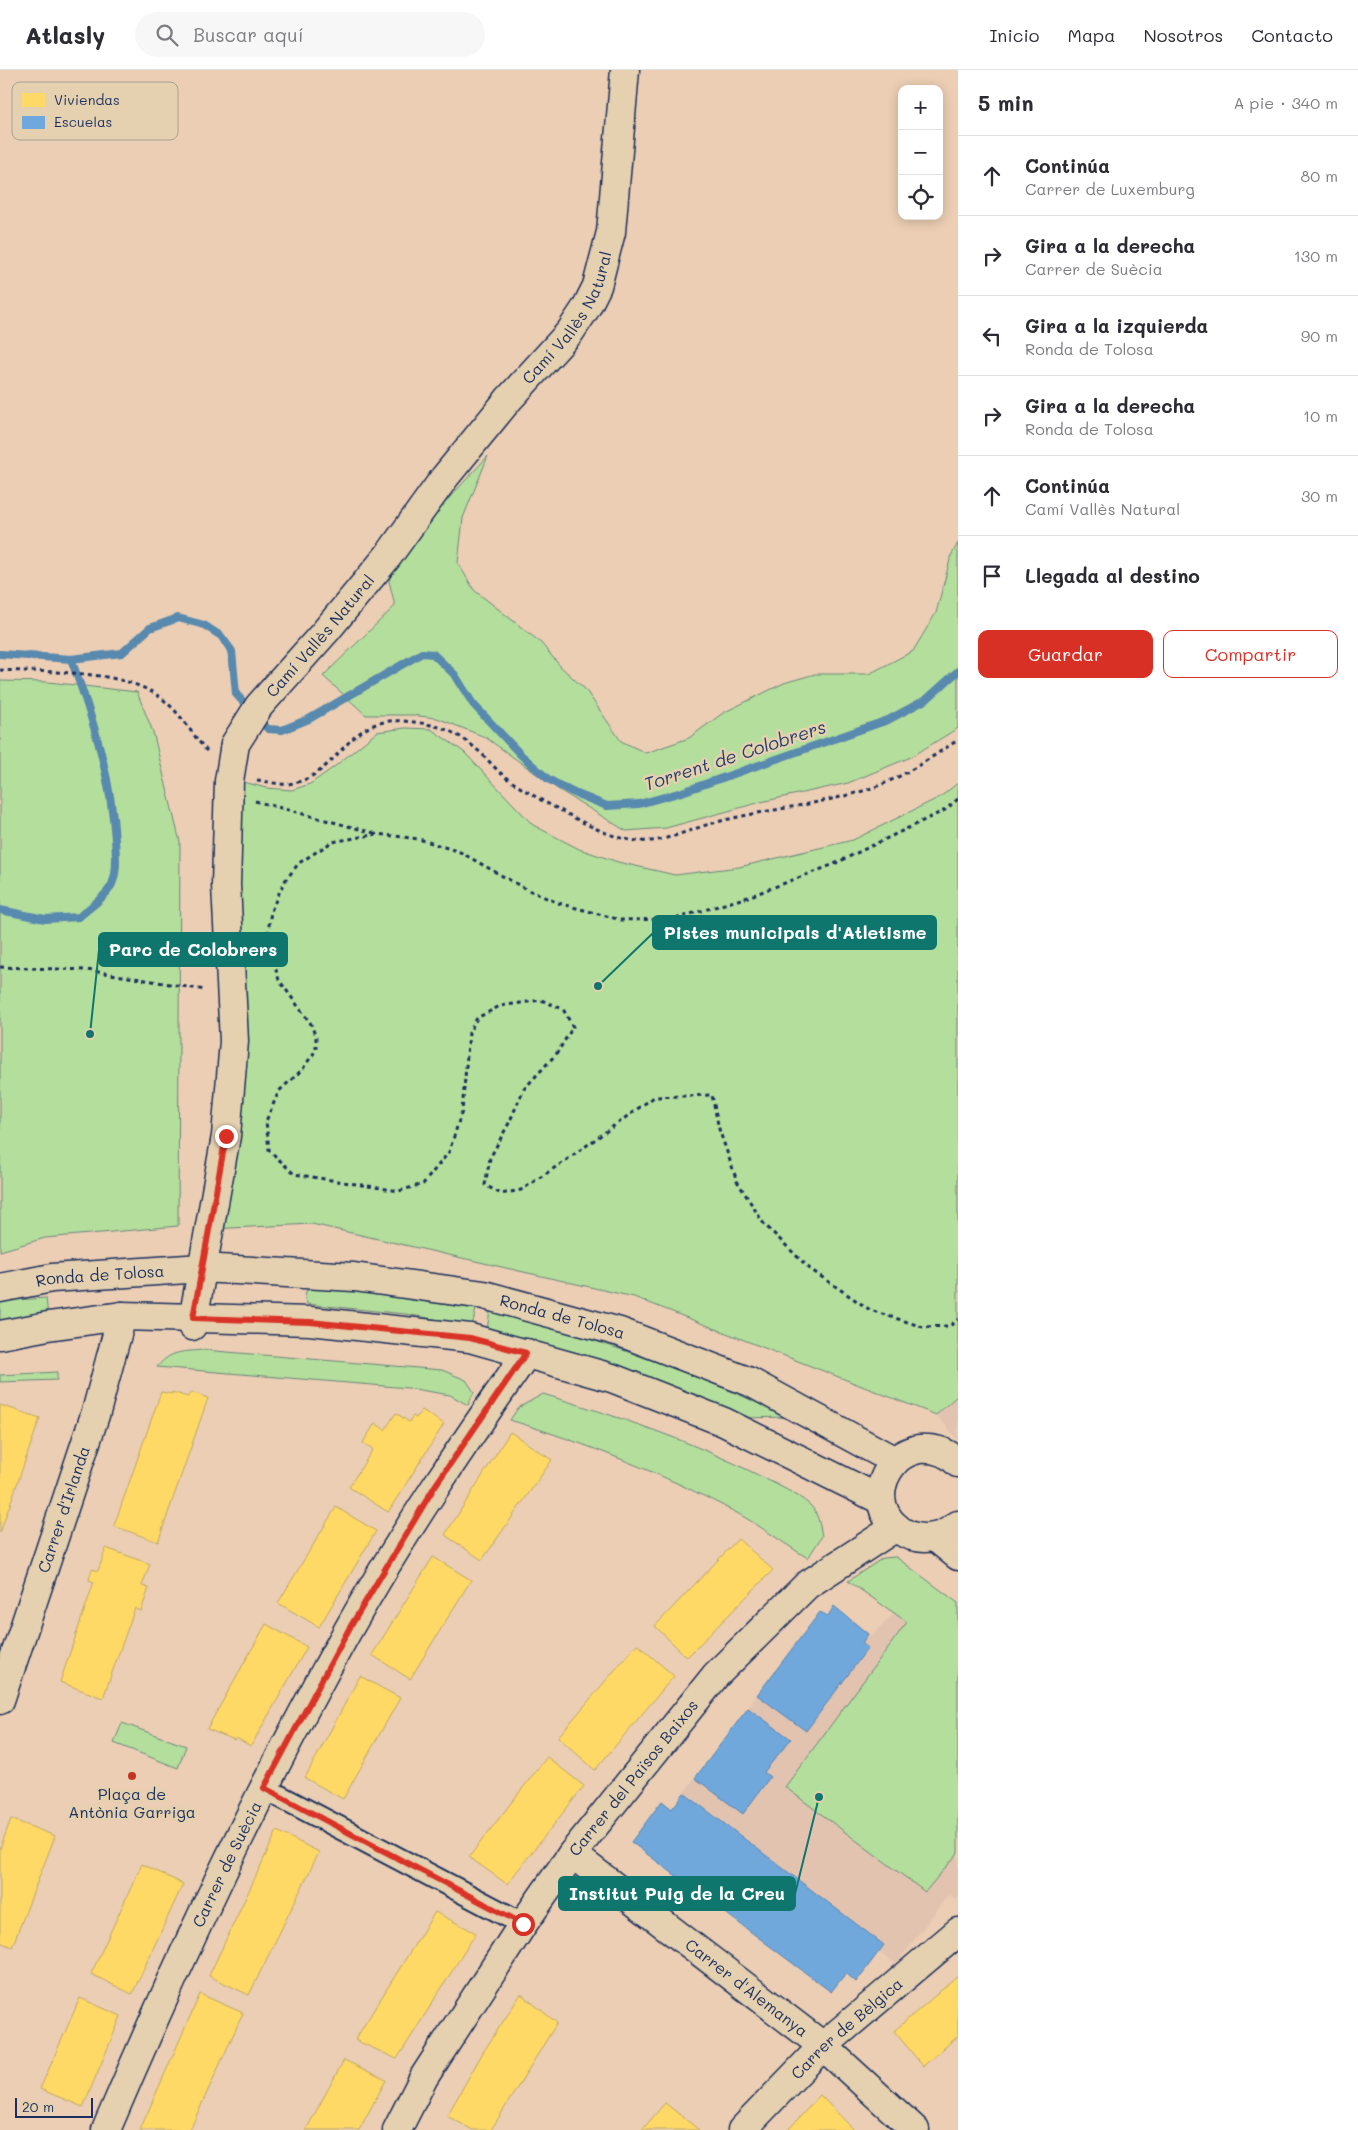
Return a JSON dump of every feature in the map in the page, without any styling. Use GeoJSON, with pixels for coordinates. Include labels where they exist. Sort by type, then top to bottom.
{"type":"FeatureCollection","features":[{"type":"Feature","properties":{"kind":"street","name":"Camí Vallès Natural"},"geometry":{"type":"LineString","coordinates":[[202,1268],[226,1136],[234,1041],[226,885],[230,782],[235,744],[259,706],[375,572],[445,477],[508,400],[570,332],[586,308],[597,286],[611,232],[625,70]]}},
{"type":"Feature","properties":{"kind":"street","name":"Ronda de Tolosa"},"geometry":{"type":"LineString","coordinates":[[0,1288],[52,1278],[202,1268],[354,1277],[484,1295],[611,1329],[750,1382],[895,1461]]}},
{"type":"Feature","properties":{"kind":"street"},"geometry":{"type":"LineString","coordinates":[[193,1322],[202,1268]]}},
{"type":"Feature","properties":{"kind":"street"},"geometry":{"type":"LineString","coordinates":[[0,1335],[48,1326],[122,1316],[193,1322],[310,1322],[470,1338],[612,1378],[724,1422],[881,1500]]}},
{"type":"Feature","properties":{"kind":"street","name":"Carrer d'Irlanda"},"geometry":{"type":"LineString","coordinates":[[0,1700],[96,1412],[122,1316]]}},
{"type":"Feature","properties":{"kind":"street","name":"Carrer de Suècia"},"geometry":{"type":"LineString","coordinates":[[106,2130],[135,2061],[264,1788],[349,1629],[435,1486],[526,1353]]}},
{"type":"Feature","properties":{"kind":"street"},"geometry":{"type":"LineString","coordinates":[[956,1458],[930,1449],[918,1449],[906,1453],[895,1461],[886,1472],[882,1485],[881,1500],[884,1510],[896,1528],[908,1535],[922,1539],[947,1532],[958,1556]]}},
{"type":"Feature","properties":{"kind":"street","name":"Carrer del Països Baixos"},"geometry":{"type":"LineString","coordinates":[[397,2130],[424,2077],[523,1924],[572,1854],[716,1675],[807,1585],[896,1528]]}},
{"type":"Feature","properties":{"kind":"street"},"geometry":{"type":"LineString","coordinates":[[264,1788],[523,1924]]}},
{"type":"Feature","properties":{"kind":"street","name":"Carrer d'Alemanya"},"geometry":{"type":"LineString","coordinates":[[572,1854],[823,2046],[915,2130]]}},
{"type":"Feature","properties":{"kind":"street","name":"Carrer de Bèlgica"},"geometry":{"type":"LineString","coordinates":[[742,2130],[823,2046],[958,1932]]}},
{"type":"Feature","properties":{"kind":"path"},"geometry":{"type":"LineString","coordinates":[[0,670],[113,678],[140,686],[163,700],[179,714],[195,738],[218,763],[230,782],[377,834],[419,839],[460,852],[522,887],[558,903],[621,920],[674,919],[748,898],[832,865],[945,810],[958,799]]}},
{"type":"Feature","properties":{"kind":"path"},"geometry":{"type":"LineString","coordinates":[[230,782],[255,779],[287,784],[308,778],[326,767],[355,735],[368,726],[400,721],[434,725],[453,731],[507,778],[562,812],[611,836],[639,842],[667,838],[716,822],[871,789],[907,772],[958,740]]}},
{"type":"Feature","properties":{"kind":"path"},"geometry":{"type":"LineString","coordinates":[[377,834],[332,842],[299,863],[284,882],[271,911],[267,940],[279,980],[311,1024],[316,1038],[316,1050],[302,1070],[279,1091],[266,1121],[269,1150],[294,1174],[399,1191],[423,1184],[449,1152],[462,1111],[470,1033],[477,1018],[500,1006],[541,1000],[563,1008],[574,1027],[557,1054],[524,1090],[490,1158],[485,1185],[501,1194],[521,1190],[654,1097],[712,1095],[719,1129],[738,1181],[764,1224],[810,1269],[870,1310],[923,1327],[950,1326],[958,1318]]}},
{"type":"Feature","properties":{"kind":"path"},"geometry":{"type":"LineString","coordinates":[[0,968],[87,970],[231,993]]}},
{"type":"Feature","properties":{"kind":"shaded area"},"geometry":{"type":"Polygon","coordinates":[[[958,1395],[958,1440],[936,1415],[958,1395]]]}},
{"type":"Feature","properties":{"kind":"shaded area"},"geometry":{"type":"Polygon","coordinates":[[[834,1606],[872,1636],[894,1613],[958,1659],[958,1896],[955,1899],[949,1894],[896,1964],[879,1951],[856,1982],[845,1974],[831,1992],[631,1842],[662,1801],[672,1808],[820,1612],[828,1615],[834,1606]]]}},
{"type":"Feature","properties":{"kind":"green space"},"geometry":{"type":"Polygon","coordinates":[[[488,456],[463,518],[458,563],[474,590],[540,642],[561,667],[585,689],[621,741],[646,753],[689,738],[723,713],[784,683],[815,674],[869,674],[913,651],[936,613],[951,556],[958,543],[958,728],[911,757],[848,783],[761,802],[666,828],[626,831],[556,788],[485,737],[437,718],[410,715],[366,715],[323,676],[395,606],[389,581],[402,549],[488,456]]]}},
{"type":"Feature","properties":{"kind":"green space"},"geometry":{"type":"Polygon","coordinates":[[[0,681],[48,682],[137,692],[153,732],[180,842],[178,1226],[45,1238],[0,1251],[0,681]]]}},
{"type":"Feature","properties":{"kind":"green space"},"geometry":{"type":"Polygon","coordinates":[[[405,728],[431,729],[464,752],[533,825],[579,849],[618,862],[675,875],[739,867],[853,840],[940,797],[958,783],[958,1395],[936,1415],[634,1297],[312,1224],[210,1229],[240,781],[266,788],[292,790],[310,784],[377,732],[405,728]]]}},
{"type":"Feature","properties":{"kind":"green space"},"geometry":{"type":"Polygon","coordinates":[[[325,1287],[476,1309],[472,1326],[406,1314],[307,1304],[305,1299],[306,1291],[325,1287]]]}},
{"type":"Feature","properties":{"kind":"green space"},"geometry":{"type":"Polygon","coordinates":[[[46,1298],[48,1316],[0,1325],[0,1301],[46,1298]]]}},
{"type":"Feature","properties":{"kind":"green space"},"geometry":{"type":"Polygon","coordinates":[[[490,1310],[641,1356],[715,1384],[787,1417],[746,1418],[694,1394],[645,1376],[559,1348],[487,1330],[490,1310]]]}},
{"type":"Feature","properties":{"kind":"green space"},"geometry":{"type":"Polygon","coordinates":[[[203,1350],[442,1370],[466,1380],[474,1392],[468,1405],[450,1395],[408,1388],[157,1367],[167,1357],[172,1355],[203,1350]]]}},
{"type":"Feature","properties":{"kind":"green space"},"geometry":{"type":"Polygon","coordinates":[[[57,1372],[57,1380],[0,1382],[0,1375],[57,1372]]]}},
{"type":"Feature","properties":{"kind":"green space"},"geometry":{"type":"Polygon","coordinates":[[[543,1394],[626,1420],[681,1440],[780,1486],[813,1508],[822,1536],[808,1558],[746,1518],[682,1485],[568,1439],[510,1420],[518,1408],[543,1394]]]}},
{"type":"Feature","properties":{"kind":"green space"},"geometry":{"type":"Polygon","coordinates":[[[896,1557],[958,1603],[958,1853],[925,1892],[785,1787],[907,1622],[848,1581],[883,1558],[896,1557]]]}},
{"type":"Feature","properties":{"kind":"green space"},"geometry":{"type":"Polygon","coordinates":[[[122,1723],[186,1746],[178,1768],[114,1743],[122,1723]]]}},
{"type":"Feature","properties":{"kind":"building: Viviendas"},"geometry":{"type":"Polygon","coordinates":[[[161,1392],[172,1394],[172,1392],[188,1397],[191,1392],[208,1398],[158,1542],[114,1526],[161,1392]]]}},
{"type":"Feature","properties":{"kind":"building: Viviendas"},"geometry":{"type":"Polygon","coordinates":[[[0,1405],[40,1418],[0,1533],[0,1405]]]}},
{"type":"Feature","properties":{"kind":"building: Viviendas"},"geometry":{"type":"Polygon","coordinates":[[[422,1410],[444,1424],[388,1512],[349,1487],[373,1449],[363,1443],[375,1423],[385,1430],[396,1413],[409,1422],[413,1416],[416,1418],[422,1410]]]}},
{"type":"Feature","properties":{"kind":"building: Viviendas"},"geometry":{"type":"Polygon","coordinates":[[[510,1432],[552,1460],[482,1560],[445,1535],[510,1432]]]}},
{"type":"Feature","properties":{"kind":"building: Viviendas"},"geometry":{"type":"Polygon","coordinates":[[[336,1507],[376,1531],[319,1627],[278,1603],[336,1507]]]}},
{"type":"Feature","properties":{"kind":"building: Viviendas"},"geometry":{"type":"Polygon","coordinates":[[[738,1539],[773,1570],[687,1657],[655,1626],[738,1539]]]}},
{"type":"Feature","properties":{"kind":"building: Viviendas"},"geometry":{"type":"Polygon","coordinates":[[[106,1548],[150,1564],[142,1586],[149,1588],[141,1611],[135,1608],[103,1698],[60,1682],[94,1582],[89,1580],[92,1569],[98,1571],[106,1548]]]}},
{"type":"Feature","properties":{"kind":"building: Viviendas"},"geometry":{"type":"Polygon","coordinates":[[[433,1557],[471,1580],[410,1679],[372,1655],[433,1557]]]}},
{"type":"Feature","properties":{"kind":"building: Viviendas"},"geometry":{"type":"Polygon","coordinates":[[[266,1624],[307,1647],[251,1746],[236,1738],[235,1740],[207,1729],[266,1624]]]}},
{"type":"Feature","properties":{"kind":"building: Viviendas"},"geometry":{"type":"Polygon","coordinates":[[[637,1644],[674,1676],[595,1770],[558,1737],[637,1644]]]}},
{"type":"Feature","properties":{"kind":"building: Viviendas"},"geometry":{"type":"Polygon","coordinates":[[[360,1676],[400,1698],[343,1799],[305,1778],[360,1676]]]}},
{"type":"Feature","properties":{"kind":"building: Viviendas"},"geometry":{"type":"Polygon","coordinates":[[[547,1757],[584,1786],[507,1884],[469,1857],[547,1757]]]}},
{"type":"Feature","properties":{"kind":"building: Viviendas"},"geometry":{"type":"Polygon","coordinates":[[[11,1819],[55,1836],[12,1947],[0,1942],[0,1849],[11,1819]]]}},
{"type":"Feature","properties":{"kind":"building: Viviendas"},"geometry":{"type":"Polygon","coordinates":[[[277,1831],[319,1852],[249,1995],[209,1976],[277,1831]]]}},
{"type":"Feature","properties":{"kind":"building: Viviendas"},"geometry":{"type":"Polygon","coordinates":[[[142,1864],[183,1884],[132,1994],[91,1974],[142,1864]]]}},
{"type":"Feature","properties":{"kind":"building: Viviendas"},"geometry":{"type":"Polygon","coordinates":[[[435,1912],[476,1933],[397,2059],[355,2040],[435,1912]]]}},
{"type":"Feature","properties":{"kind":"building: Viviendas"},"geometry":{"type":"Polygon","coordinates":[[[958,1976],[958,2036],[923,2066],[894,2031],[958,1976]]]}},
{"type":"Feature","properties":{"kind":"building: Viviendas"},"geometry":{"type":"Polygon","coordinates":[[[200,1994],[243,2013],[190,2130],[140,2130],[200,1994]]]}},
{"type":"Feature","properties":{"kind":"building: Viviendas"},"geometry":{"type":"Polygon","coordinates":[[[521,1994],[557,2023],[491,2130],[473,2130],[447,2116],[482,2054],[521,1994]]]}},
{"type":"Feature","properties":{"kind":"building: Viviendas"},"geometry":{"type":"Polygon","coordinates":[[[80,1998],[121,2016],[83,2107],[40,2089],[80,1998]]]}},
{"type":"Feature","properties":{"kind":"building: Viviendas"},"geometry":{"type":"Polygon","coordinates":[[[344,2060],[386,2080],[359,2130],[306,2130],[344,2060]]]}},
{"type":"Feature","properties":{"kind":"building: Viviendas"},"geometry":{"type":"Polygon","coordinates":[[[820,2095],[854,2130],[788,2130],[820,2095]]]}},
{"type":"Feature","properties":{"kind":"building: Viviendas"},"geometry":{"type":"Polygon","coordinates":[[[665,2103],[699,2130],[642,2130],[665,2103]]]}},
{"type":"Feature","properties":{"kind":"building: Escuelas"},"geometry":{"type":"Polygon","coordinates":[[[834,1606],[868,1634],[862,1643],[868,1648],[806,1731],[757,1695],[820,1612],[828,1616],[834,1606]]]}},
{"type":"Feature","properties":{"kind":"building: Escuelas"},"geometry":{"type":"Polygon","coordinates":[[[748,1708],[791,1739],[764,1772],[770,1777],[743,1814],[695,1778],[748,1708]]]}},
{"type":"Feature","properties":{"kind":"building: Escuelas"},"geometry":{"type":"Polygon","coordinates":[[[684,1793],[884,1945],[856,1982],[846,1973],[831,1992],[631,1842],[662,1801],[672,1809],[684,1793]]]}},
{"type":"Feature","properties":{"kind":"waterway","name":"Torrent de Colobrers"},"geometry":{"type":"LineString","coordinates":[[0,654],[71,659],[122,653],[150,628],[178,618],[204,625],[221,636],[232,651],[236,694],[247,706]]}},
{"type":"Feature","properties":{"kind":"waterway","name":"Torrent de Colobrers"},"geometry":{"type":"LineString","coordinates":[[259,720],[268,729],[282,730],[309,719],[422,653],[433,654],[455,675],[473,704],[521,755],[548,779],[572,792],[607,806],[639,804],[682,792],[888,720],[927,699],[958,671]]}},
{"type":"Feature","properties":{"kind":"waterway"},"geometry":{"type":"LineString","coordinates":[[0,910],[45,919],[79,917],[100,900],[113,883],[116,865],[110,793],[94,726],[71,659]]}},
{"type":"Feature","properties":{"kind":"place","name":"Pistes municipals d'Atletisme"},"geometry":{"type":"Point","coordinates":[598,986]}},
{"type":"Feature","properties":{"kind":"place","name":"Parc de Colobrers"},"geometry":{"type":"Point","coordinates":[90,1034]}},
{"type":"Feature","properties":{"kind":"place","name":"Plaça de Antònia Garriga"},"geometry":{"type":"Point","coordinates":[132,1776]}},
{"type":"Feature","properties":{"kind":"place","name":"Institut Puig de la Creu"},"geometry":{"type":"Point","coordinates":[819,1797]}},
{"type":"Feature","properties":{"kind":"route"},"geometry":{"type":"LineString","coordinates":[[226,1136],[193,1318],[310,1322],[470,1338],[526,1353],[435,1486],[349,1629],[264,1788],[523,1924]]}}]}
